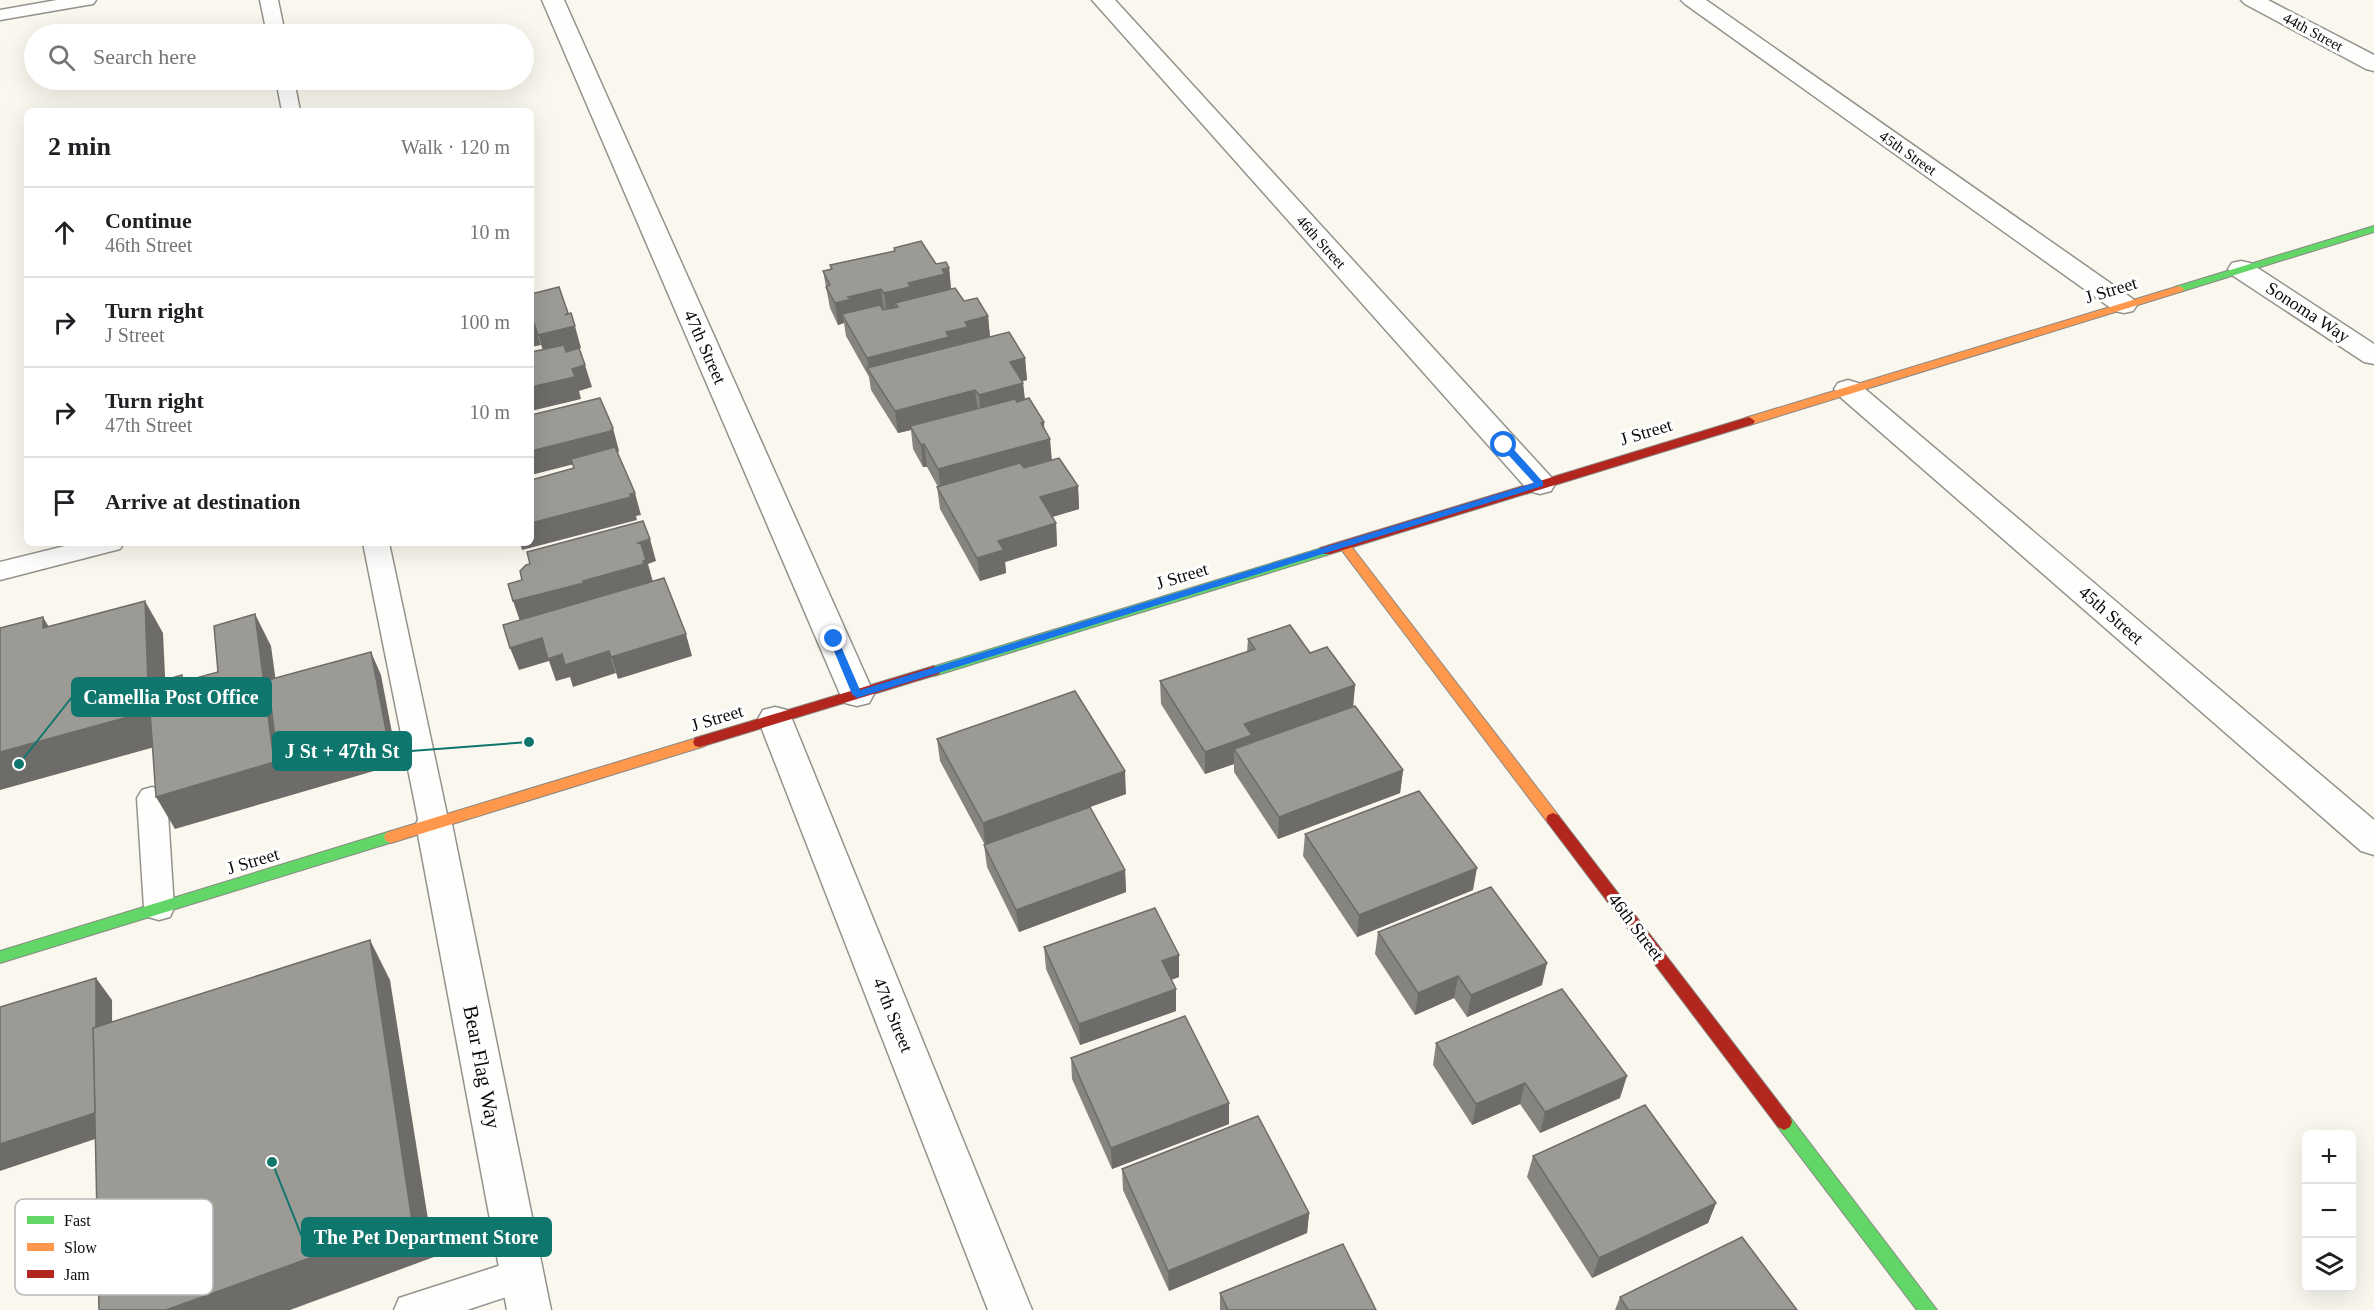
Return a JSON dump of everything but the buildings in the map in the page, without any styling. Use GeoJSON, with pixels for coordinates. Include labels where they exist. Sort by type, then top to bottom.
{"type":"FeatureCollection","features":[{"type":"Feature","properties":{"kind":"main road","name":"J Street"},"geometry":{"type":"LineString","coordinates":[[0,957],[2374,229]]}},
{"type":"Feature","properties":{"kind":"main road","name":"46th Street"},"geometry":{"type":"LineString","coordinates":[[1344,545],[1928,1310]]}},
{"type":"Feature","properties":{"kind":"street","name":"47th Street"},"geometry":{"type":"LineString","coordinates":[[553,0],[857,694]]}},
{"type":"Feature","properties":{"kind":"street","name":"46th Street"},"geometry":{"type":"LineString","coordinates":[[1103,0],[1540,484]]}},
{"type":"Feature","properties":{"kind":"street","name":"45th Street"},"geometry":{"type":"LineString","coordinates":[[1692,0],[2124,305]]}},
{"type":"Feature","properties":{"kind":"street","name":"44th Street"},"geometry":{"type":"LineString","coordinates":[[2253,0],[2374,64]]}},
{"type":"Feature","properties":{"kind":"street","name":"Sonoma Way"},"geometry":{"type":"LineString","coordinates":[[2241,269],[2374,356]]}},
{"type":"Feature","properties":{"kind":"street","name":"45th Street"},"geometry":{"type":"LineString","coordinates":[[1848,389],[2374,841]]}},
{"type":"Feature","properties":{"kind":"street","name":"47th Street"},"geometry":{"type":"LineString","coordinates":[[775,719],[1010,1310]]}},
{"type":"Feature","properties":{"kind":"street","name":"Bear Flag Way"},"geometry":{"type":"LineString","coordinates":[[434,824],[526,1293]]}},
{"type":"Feature","properties":{"kind":"lane"},"geometry":{"type":"LineString","coordinates":[[0,15],[87,0]]}},
{"type":"Feature","properties":{"kind":"lane"},"geometry":{"type":"LineString","coordinates":[[269,0],[274,24]]}},
{"type":"Feature","properties":{"kind":"lane"},"geometry":{"type":"LineString","coordinates":[[287,90],[290,108]]}},
{"type":"Feature","properties":{"kind":"lane"},"geometry":{"type":"LineString","coordinates":[[0,571],[99,546]]}},
{"type":"Feature","properties":{"kind":"lane"},"geometry":{"type":"LineString","coordinates":[[377,546],[434,824]]}},
{"type":"Feature","properties":{"kind":"lane"},"geometry":{"type":"LineString","coordinates":[[152,798],[159,908]]}},
{"type":"Feature","properties":{"kind":"lane"},"geometry":{"type":"LineString","coordinates":[[412,1310],[526,1293]]}},
{"type":"Feature","properties":{"kind":"traffic: fast"},"geometry":{"type":"LineString","coordinates":[[2179,289],[2374,229]]}},
{"type":"Feature","properties":{"kind":"traffic: fast"},"geometry":{"type":"LineString","coordinates":[[934,671],[1325,551]]}},
{"type":"Feature","properties":{"kind":"traffic: fast"},"geometry":{"type":"LineString","coordinates":[[0,957],[391,837]]}},
{"type":"Feature","properties":{"kind":"traffic: fast"},"geometry":{"type":"LineString","coordinates":[[1784,1122],[1928,1310]]}},
{"type":"Feature","properties":{"kind":"traffic: slow"},"geometry":{"type":"LineString","coordinates":[[1749,421],[2179,289]]}},
{"type":"Feature","properties":{"kind":"traffic: slow"},"geometry":{"type":"LineString","coordinates":[[1344,545],[1553,819]]}},
{"type":"Feature","properties":{"kind":"traffic: slow"},"geometry":{"type":"LineString","coordinates":[[391,837],[700,742]]}},
{"type":"Feature","properties":{"kind":"traffic: jam"},"geometry":{"type":"LineString","coordinates":[[1325,551],[1749,421]]}},
{"type":"Feature","properties":{"kind":"traffic: jam"},"geometry":{"type":"LineString","coordinates":[[700,742],[934,671]]}},
{"type":"Feature","properties":{"kind":"traffic: jam"},"geometry":{"type":"LineString","coordinates":[[1553,819],[1784,1122]]}},
{"type":"Feature","properties":{"kind":"place","name":"J St + 47th St"},"geometry":{"type":"Point","coordinates":[529,742]}},
{"type":"Feature","properties":{"kind":"place","name":"Camellia Post Office"},"geometry":{"type":"Point","coordinates":[19,764]}},
{"type":"Feature","properties":{"kind":"place","name":"The Pet Department Store"},"geometry":{"type":"Point","coordinates":[272,1162]}},
{"type":"Feature","properties":{"kind":"route"},"geometry":{"type":"LineString","coordinates":[[834,639],[857,694],[1540,484],[1504,445]]}}]}
